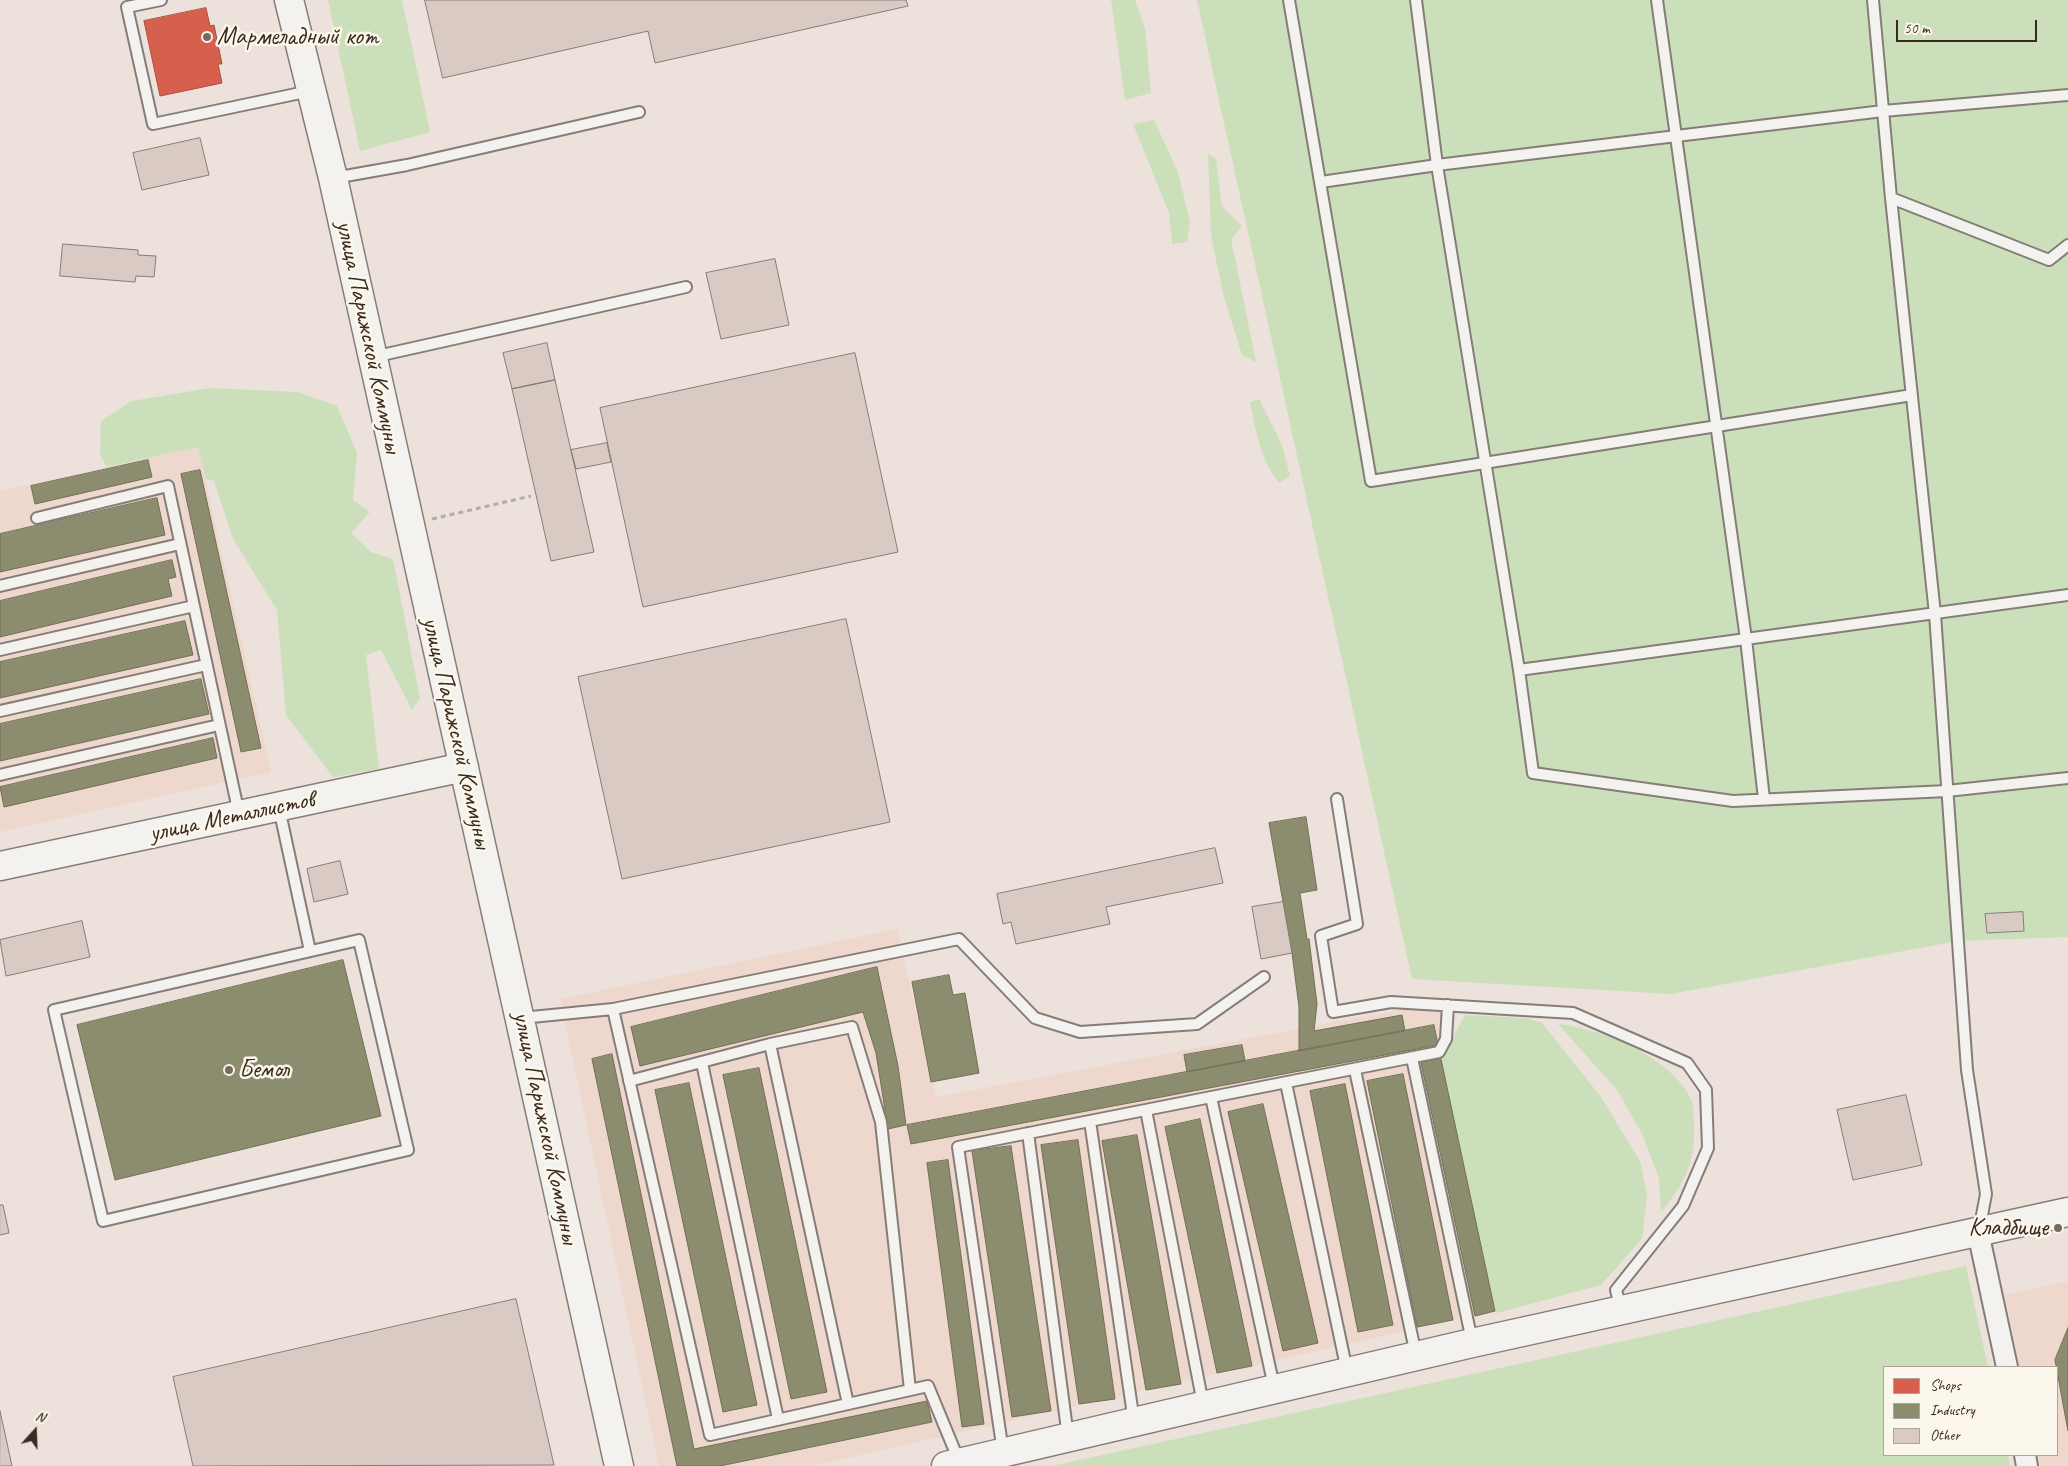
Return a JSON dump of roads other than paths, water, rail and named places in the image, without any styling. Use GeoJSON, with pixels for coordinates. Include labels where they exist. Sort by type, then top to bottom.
{"type":"FeatureCollection","features":[{"type":"Feature","properties":{"kind":"main road","name":"улица Парижской Коммуны"},"geometry":{"type":"LineString","coordinates":[[289,0],[333,178],[619,1466]]}},
{"type":"Feature","properties":{"kind":"main road","name":"улица Металлистов"},"geometry":{"type":"LineString","coordinates":[[0,866],[464,767]]}},
{"type":"Feature","properties":{"kind":"main road"},"geometry":{"type":"LineString","coordinates":[[953,1464],[1472,1342],[2068,1212]]}},
{"type":"Feature","properties":{"kind":"street"},"geometry":{"type":"LineString","coordinates":[[1978,1232],[2007,1366]]}},
{"type":"Feature","properties":{"kind":"lane"},"geometry":{"type":"LineString","coordinates":[[161,0],[128,7],[153,124],[310,91]]}},
{"type":"Feature","properties":{"kind":"lane"},"geometry":{"type":"LineString","coordinates":[[1290,0],[1372,481],[1912,395]]}},
{"type":"Feature","properties":{"kind":"lane"},"geometry":{"type":"LineString","coordinates":[[1416,0],[1437,165],[1519,670],[1532,773],[1734,801],[1947,791],[2068,778]]}},
{"type":"Feature","properties":{"kind":"lane"},"geometry":{"type":"LineString","coordinates":[[1657,0],[1746,639],[1764,799]]}},
{"type":"Feature","properties":{"kind":"lane"},"geometry":{"type":"LineString","coordinates":[[1873,0],[1891,198],[1935,614],[1967,1070],[1986,1194],[1978,1232]]}},
{"type":"Feature","properties":{"kind":"lane"},"geometry":{"type":"LineString","coordinates":[[1321,182],[1437,165],[1884,111],[2068,95]]}},
{"type":"Feature","properties":{"kind":"lane"},"geometry":{"type":"LineString","coordinates":[[333,178],[408,166],[639,112]]}},
{"type":"Feature","properties":{"kind":"lane"},"geometry":{"type":"LineString","coordinates":[[1891,198],[2049,260],[2068,245]]}},
{"type":"Feature","properties":{"kind":"lane"},"geometry":{"type":"LineString","coordinates":[[372,357],[686,287]]}},
{"type":"Feature","properties":{"kind":"lane"},"geometry":{"type":"LineString","coordinates":[[37,518],[168,486],[239,815]]}},
{"type":"Feature","properties":{"kind":"lane"},"geometry":{"type":"LineString","coordinates":[[0,586],[180,544]]}},
{"type":"Feature","properties":{"kind":"lane"},"geometry":{"type":"LineString","coordinates":[[1519,670],[2068,595]]}},
{"type":"Feature","properties":{"kind":"lane"},"geometry":{"type":"LineString","coordinates":[[0,650],[194,606]]}},
{"type":"Feature","properties":{"kind":"lane"},"geometry":{"type":"LineString","coordinates":[[0,711],[206,664]]}},
{"type":"Feature","properties":{"kind":"lane"},"geometry":{"type":"LineString","coordinates":[[0,775],[219,725]]}},
{"type":"Feature","properties":{"kind":"lane"},"geometry":{"type":"LineString","coordinates":[[1337,799],[1357,924],[1321,936],[1333,1012],[1390,1002],[1573,1014],[1687,1064],[1706,1090],[1708,1148],[1683,1206],[1616,1290],[1621,1310]]}},
{"type":"Feature","properties":{"kind":"lane"},"geometry":{"type":"LineString","coordinates":[[278,807],[310,951]]}},
{"type":"Feature","properties":{"kind":"lane"},"geometry":{"type":"LineString","coordinates":[[520,1018],[613,1009],[959,939],[1035,1018],[1080,1032],[1197,1024],[1264,977]]}},
{"type":"Feature","properties":{"kind":"lane"},"geometry":{"type":"LineString","coordinates":[[359,940],[408,1150],[103,1220],[54,1010],[310,951],[359,940]]}},
{"type":"Feature","properties":{"kind":"lane"},"geometry":{"type":"LineString","coordinates":[[1003,1453],[958,1146],[1355,1070],[1439,1052],[1446,1039],[1448,1005]]}},
{"type":"Feature","properties":{"kind":"lane"},"geometry":{"type":"LineString","coordinates":[[613,1009],[710,1435],[928,1386],[953,1464]]}},
{"type":"Feature","properties":{"kind":"lane"},"geometry":{"type":"LineString","coordinates":[[629,1081],[770,1044],[852,1027],[881,1122],[910,1390]]}},
{"type":"Feature","properties":{"kind":"lane"},"geometry":{"type":"LineString","coordinates":[[770,1044],[848,1404]]}},
{"type":"Feature","properties":{"kind":"lane"},"geometry":{"type":"LineString","coordinates":[[1412,1058],[1472,1342]]}},
{"type":"Feature","properties":{"kind":"lane"},"geometry":{"type":"LineString","coordinates":[[702,1063],[778,1420]]}},
{"type":"Feature","properties":{"kind":"lane"},"geometry":{"type":"LineString","coordinates":[[1355,1070],[1416,1356]]}},
{"type":"Feature","properties":{"kind":"lane"},"geometry":{"type":"LineString","coordinates":[[1286,1083],[1348,1372]]}},
{"type":"Feature","properties":{"kind":"lane"},"geometry":{"type":"LineString","coordinates":[[1211,1098],[1274,1389]]}},
{"type":"Feature","properties":{"kind":"lane"},"geometry":{"type":"LineString","coordinates":[[1146,1110],[1203,1406]]}},
{"type":"Feature","properties":{"kind":"lane"},"geometry":{"type":"LineString","coordinates":[[1090,1121],[1134,1422]]}},
{"type":"Feature","properties":{"kind":"lane"},"geometry":{"type":"LineString","coordinates":[[1028,1133],[1068,1437]]}},
{"type":"Feature","properties":{"kind":"place","name":"Мармеладный кот"},"geometry":{"type":"Point","coordinates":[207,37]}},
{"type":"Feature","properties":{"kind":"place","name":"Бемол"},"geometry":{"type":"Point","coordinates":[229,1070]}},
{"type":"Feature","properties":{"kind":"place","name":"Кладбище"},"geometry":{"type":"Point","coordinates":[2058,1228]}}]}
